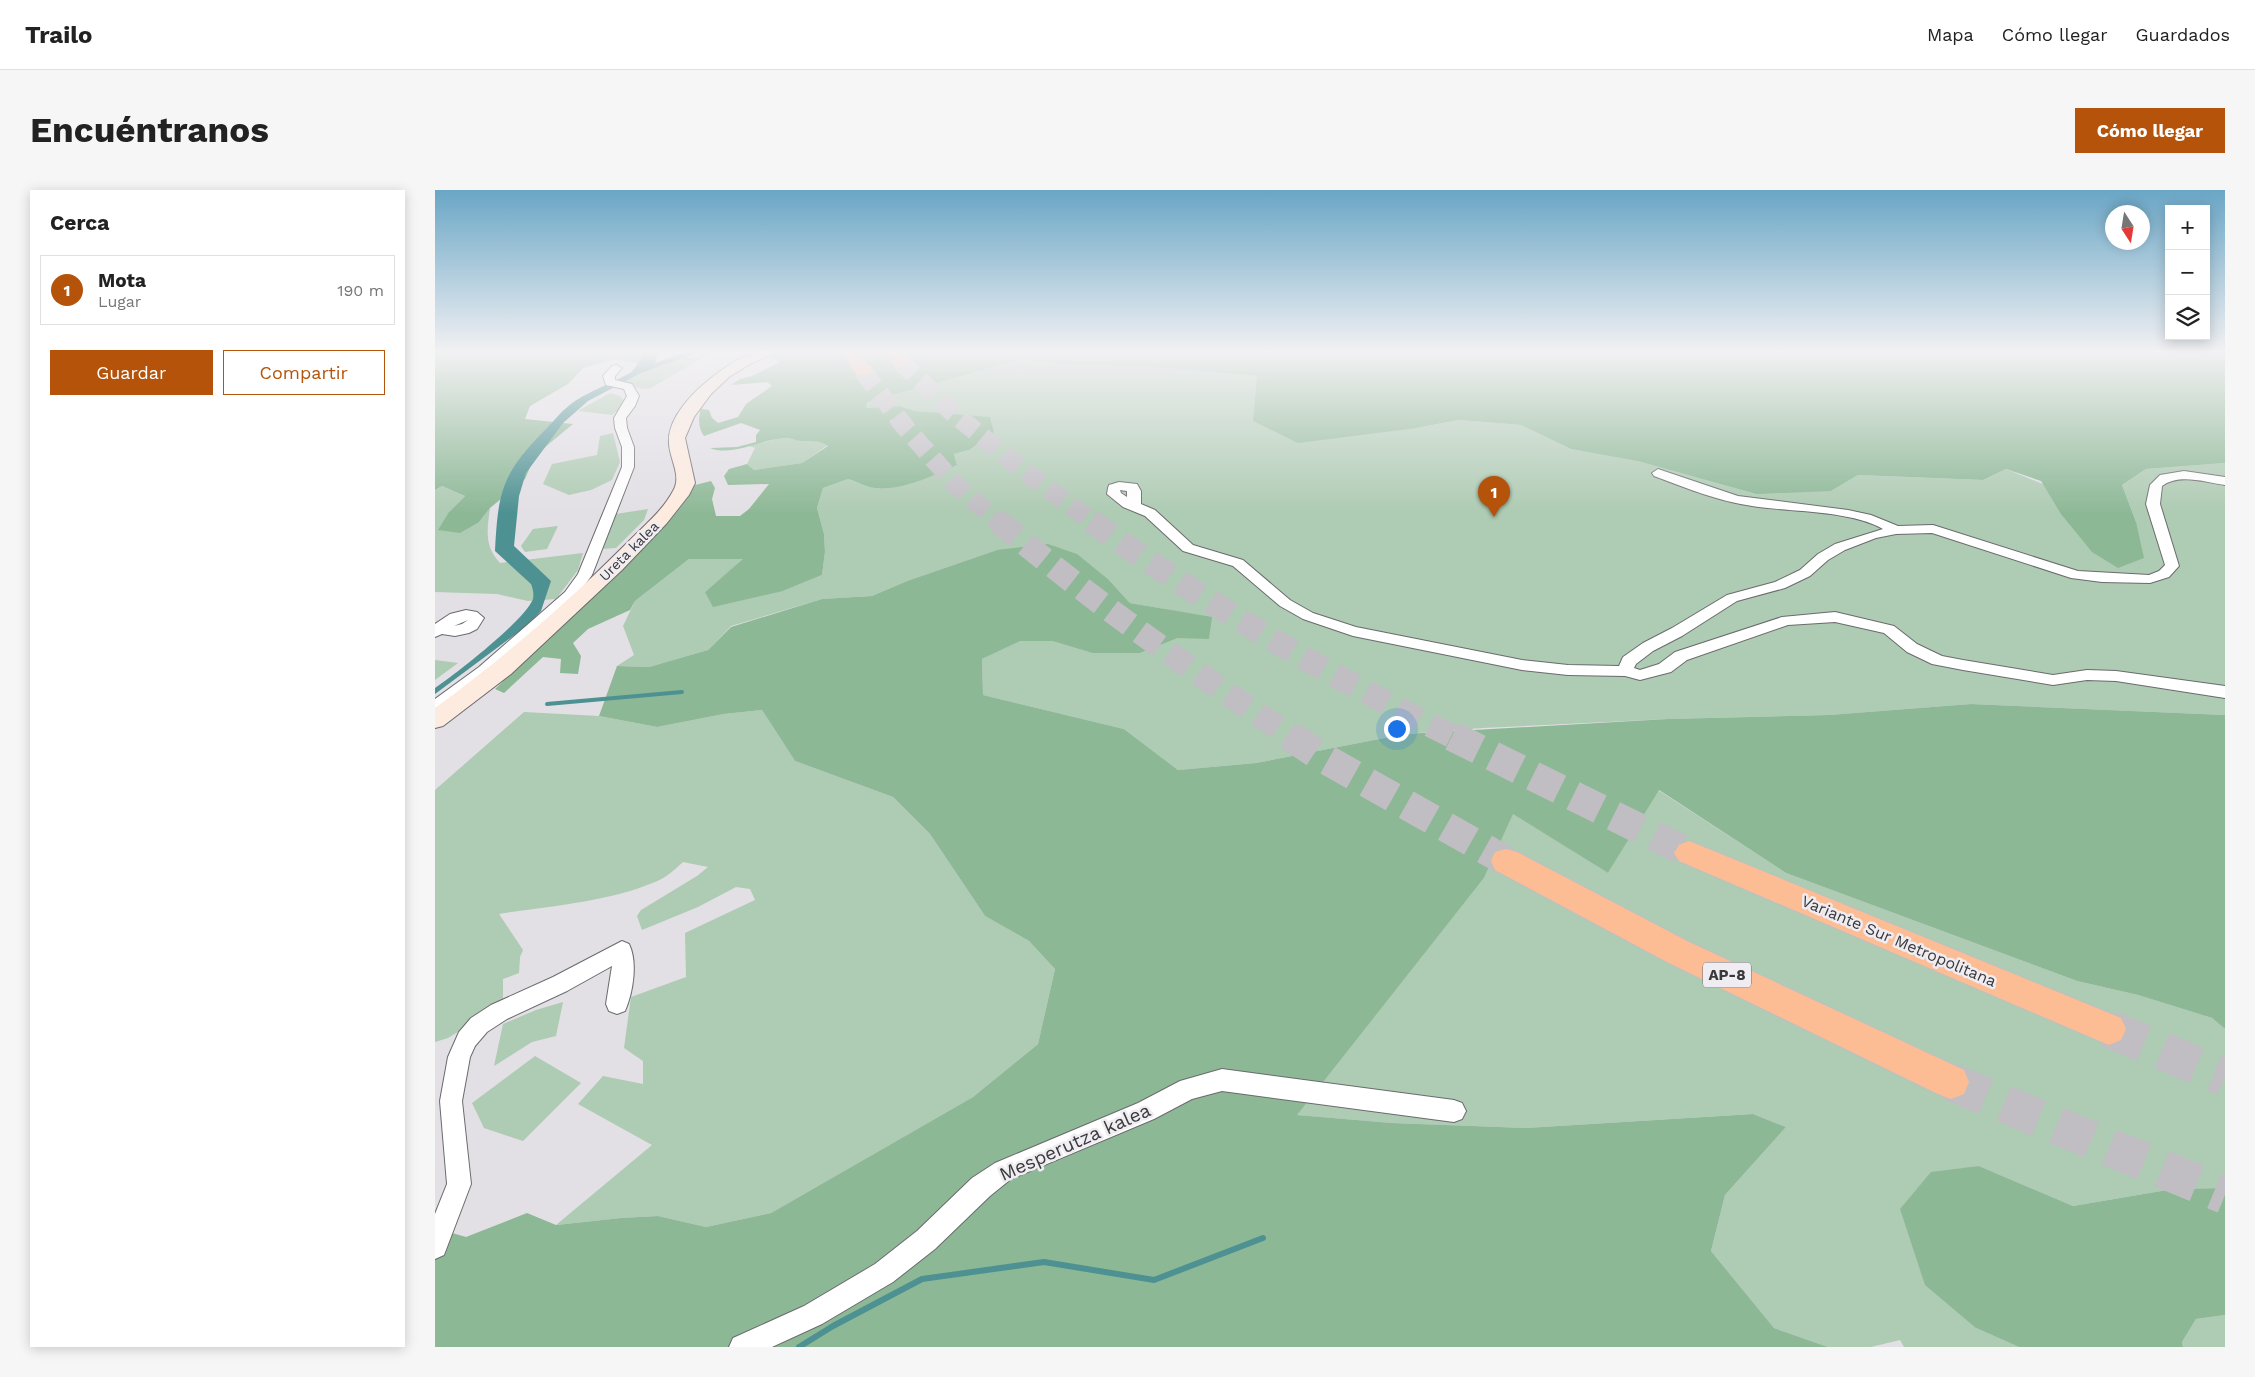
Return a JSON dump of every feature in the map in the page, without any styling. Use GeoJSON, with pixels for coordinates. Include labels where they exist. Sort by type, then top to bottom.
{"type":"FeatureCollection","features":[{"type":"Feature","properties":{"kind":"highway","name":"Variante Sur Metropolitana"},"geometry":{"type":"LineString","coordinates":[[1689,853],[2109,1029]]}},
{"type":"Feature","properties":{"kind":"highway","name":"AP-8"},"geometry":{"type":"LineString","coordinates":[[1506,861],[1678,952],[1951,1082]]}},
{"type":"Feature","properties":{"kind":"street","name":"Ureta kalea"},"geometry":{"type":"LineString","coordinates":[[435,707],[485,671],[570,595],[585,575],[628,467],[628,447],[621,428],[620,418],[629,405]]}},
{"type":"Feature","properties":{"kind":"street","name":"Ureta kalea"},"geometry":{"type":"LineString","coordinates":[[435,720],[503,669],[615,566],[661,518],[680,495],[686,483],[677,444],[679,431],[685,418],[695,405]]}},
{"type":"Feature","properties":{"kind":"street"},"geometry":{"type":"LineString","coordinates":[[1658,473],[1725,496],[1749,502],[1876,519],[1896,530]]}},
{"type":"Feature","properties":{"kind":"street"},"geometry":{"type":"LineString","coordinates":[[1625,671],[1629,661],[1648,647],[1677,632],[1732,598],[1781,585],[1805,573],[1823,557],[1841,547],[1872,535],[1896,530],[1933,529],[2076,575],[2102,578],[2150,579],[2164,574],[2172,566],[2153,504],[2156,485],[2165,478],[2184,475],[2225,481]]}},
{"type":"Feature","properties":{"kind":"street"},"geometry":{"type":"LineString","coordinates":[[1135,506],[1150,513],[1188,548],[1238,563],[1285,603],[1308,616],[1353,631],[1522,665],[1568,670],[1625,671],[1641,675],[1665,668],[1681,656],[1787,620],[1835,617],[1889,629],[1912,648],[1938,660],[1963,665],[2053,680],[2087,676],[2116,676],[2225,692]]}},
{"type":"Feature","properties":{"kind":"street"},"geometry":{"type":"LineString","coordinates":[[435,1246],[459,1184],[451,1101],[459,1057],[467,1039],[479,1025],[499,1012],[561,984],[622,950],[623,974],[617,1004]]}},
{"type":"Feature","properties":{"kind":"street","name":"Mesperutza kalea"},"geometry":{"type":"LineString","coordinates":[[743,1347],[813,1315],[884,1273],[926,1240],[981,1187],[1003,1171],[1146,1111],[1188,1089],[1222,1080],[1454,1111]]}},
{"type":"Feature","properties":{"kind":"green space"},"geometry":{"type":"Polygon","coordinates":[[[435,405],[532,405],[525,419],[573,424],[544,448],[532,463],[525,479],[490,508],[479,522],[460,533],[438,530],[449,512],[465,496],[442,486],[435,490],[435,405]]]}},
{"type":"Feature","properties":{"kind":"green space"},"geometry":{"type":"Polygon","coordinates":[[[589,405],[623,405],[612,415],[578,411],[589,405]]]}},
{"type":"Feature","properties":{"kind":"green space"},"geometry":{"type":"Polygon","coordinates":[[[745,405],[867,405],[866,408],[900,406],[915,411],[990,417],[994,432],[969,450],[954,454],[957,465],[903,486],[892,488],[870,487],[848,479],[823,488],[817,508],[824,534],[825,552],[822,575],[783,591],[713,607],[705,592],[743,559],[689,559],[635,601],[630,610],[588,629],[573,643],[581,656],[578,674],[560,673],[561,659],[543,657],[504,693],[495,689],[660,531],[679,509],[695,485],[711,481],[715,488],[712,499],[716,516],[740,516],[749,509],[769,484],[728,485],[724,476],[729,469],[747,464],[754,470],[802,463],[828,446],[819,442],[785,438],[727,451],[710,448],[737,447],[756,442],[756,435],[760,430],[741,423],[704,436],[699,419],[701,409],[709,410],[712,418],[718,423],[738,417],[745,405]]]}},
{"type":"Feature","properties":{"kind":"green space"},"geometry":{"type":"Polygon","coordinates":[[[866,405],[1346,405],[1416,428],[1459,420],[1521,425],[1571,449],[1831,491],[1858,475],[1983,480],[2006,469],[2136,522],[2122,485],[2146,469],[2225,463],[2225,715],[1971,704],[1829,715],[1668,719],[1483,728],[1405,734],[1256,763],[1178,770],[1124,729],[983,695],[982,659],[1019,641],[1052,641],[1092,653],[1140,653],[1178,638],[1164,609],[1130,603],[1109,580],[997,550],[907,581],[872,596],[822,599],[731,626],[708,650],[649,667],[617,666],[634,655],[623,626],[635,601],[689,559],[744,559],[705,592],[783,591],[822,575],[825,552],[824,534],[817,508],[823,488],[848,479],[871,487],[885,487],[957,465],[954,454],[969,450],[940,414],[915,411],[900,406],[865,408],[866,405]]]}},
{"type":"Feature","properties":{"kind":"green space"},"geometry":{"type":"Polygon","coordinates":[[[1254,405],[2225,405],[2225,463],[2146,469],[2122,485],[2136,522],[2144,558],[2118,568],[2092,552],[2061,514],[2041,481],[2006,469],[1983,480],[1858,475],[1831,491],[1757,494],[1638,461],[1571,449],[1521,425],[1459,420],[1416,428],[1298,443],[1253,421],[1254,405]]]}},
{"type":"Feature","properties":{"kind":"green space"},"geometry":{"type":"Polygon","coordinates":[[[613,433],[620,462],[612,480],[591,490],[569,495],[543,484],[552,464],[597,455],[600,436],[613,433]]]}},
{"type":"Feature","properties":{"kind":"green space"},"geometry":{"type":"Polygon","coordinates":[[[784,437],[795,440],[817,441],[828,445],[802,463],[754,470],[747,464],[755,448],[749,446],[784,437]]]}},
{"type":"Feature","properties":{"kind":"green space"},"geometry":{"type":"Polygon","coordinates":[[[442,486],[465,496],[449,512],[479,522],[490,508],[489,544],[500,563],[583,553],[578,570],[556,599],[528,601],[497,594],[435,592],[435,490],[442,486]]]}},
{"type":"Feature","properties":{"kind":"green space"},"geometry":{"type":"Polygon","coordinates":[[[648,509],[644,520],[616,548],[601,549],[616,514],[648,509]]]}},
{"type":"Feature","properties":{"kind":"green space"},"geometry":{"type":"Polygon","coordinates":[[[558,526],[547,549],[525,552],[521,546],[533,529],[558,526]]]}},
{"type":"Feature","properties":{"kind":"green space"},"geometry":{"type":"Polygon","coordinates":[[[1048,544],[1077,554],[1109,580],[1130,603],[1212,617],[1209,639],[1178,638],[1140,653],[1092,653],[1052,641],[1020,641],[982,659],[983,695],[1124,729],[1178,770],[1256,763],[1405,734],[1668,719],[1829,715],[1971,704],[2225,715],[2225,1029],[2212,1018],[2138,995],[2077,981],[1786,873],[1659,790],[1608,873],[1513,814],[1484,878],[1297,1115],[1392,1123],[1526,1128],[1753,1114],[1786,1127],[1725,1195],[1711,1251],[1774,1328],[1828,1347],[435,1347],[435,1228],[466,1237],[527,1213],[556,1225],[658,1216],[706,1227],[771,1213],[973,1097],[1038,1044],[1055,969],[1029,941],[985,916],[930,834],[893,797],[795,761],[762,710],[724,714],[657,727],[599,716],[617,666],[649,667],[708,650],[731,627],[822,599],[872,596],[907,581],[997,550],[1048,544]]]}},
{"type":"Feature","properties":{"kind":"green space"},"geometry":{"type":"Polygon","coordinates":[[[435,660],[458,663],[435,680],[435,660]]]}},
{"type":"Feature","properties":{"kind":"green space"},"geometry":{"type":"Polygon","coordinates":[[[762,710],[795,761],[893,797],[930,834],[985,916],[1029,941],[1055,969],[1038,1044],[973,1097],[771,1213],[706,1227],[658,1216],[556,1225],[652,1145],[578,1104],[603,1076],[643,1084],[643,1061],[624,1048],[631,997],[686,977],[685,933],[755,900],[750,889],[736,887],[698,907],[642,930],[637,916],[641,910],[697,876],[708,867],[683,862],[670,874],[637,889],[598,899],[499,914],[523,950],[520,957],[519,973],[503,979],[503,1004],[448,1038],[435,1042],[435,790],[524,712],[599,716],[657,727],[724,714],[762,710]]]}},
{"type":"Feature","properties":{"kind":"green space"},"geometry":{"type":"Polygon","coordinates":[[[1658,790],[1786,873],[2077,981],[2138,995],[2212,1018],[2225,1029],[2225,1188],[2173,1189],[2073,1206],[1979,1166],[1976,1328],[2019,1347],[1904,1347],[1900,1340],[1871,1347],[1828,1347],[1774,1328],[1711,1251],[1725,1195],[1786,1127],[1753,1114],[1526,1128],[1392,1123],[1296,1115],[1484,878],[1513,813],[1608,873],[1658,790]]]}},
{"type":"Feature","properties":{"kind":"green space"},"geometry":{"type":"Polygon","coordinates":[[[563,1002],[556,1036],[532,1042],[494,1066],[503,1024],[536,1010],[563,1002]]]}},
{"type":"Feature","properties":{"kind":"green space"},"geometry":{"type":"Polygon","coordinates":[[[535,1056],[581,1083],[523,1141],[484,1128],[472,1103],[535,1056]]]}},
{"type":"Feature","properties":{"kind":"green space"},"geometry":{"type":"Polygon","coordinates":[[[1979,1166],[2073,1206],[2173,1189],[2225,1188],[2225,1315],[2196,1319],[2182,1342],[2183,1347],[2019,1347],[1976,1328],[1925,1285],[1900,1209],[1931,1172],[1979,1166]]]}},
{"type":"Feature","properties":{"kind":"green space"},"geometry":{"type":"Polygon","coordinates":[[[2225,1315],[2225,1347],[2183,1347],[2182,1342],[2196,1319],[2225,1315]]]}},
{"type":"Feature","properties":{"kind":"water"},"geometry":{"type":"Polygon","coordinates":[[[570,405],[583,405],[563,423],[526,473],[519,496],[514,546],[551,581],[541,611],[528,625],[435,694],[435,688],[504,633],[533,599],[531,584],[495,551],[498,513],[505,485],[519,459],[570,405]]]}},
{"type":"Feature","properties":{"kind":"waterway"},"geometry":{"type":"LineString","coordinates":[[547,704],[682,692]]}},
{"type":"Feature","properties":{"kind":"waterway"},"geometry":{"type":"LineString","coordinates":[[799,1347],[833,1326],[922,1279],[1044,1262],[1154,1280],[1263,1238]]}},
{"type":"Feature","properties":{"kind":"tunnel"},"geometry":{"type":"LineString","coordinates":[[888,405],[904,426],[958,487],[999,522]]}},
{"type":"Feature","properties":{"kind":"tunnel"},"geometry":{"type":"LineString","coordinates":[[945,405],[1019,467],[1093,522]]}},
{"type":"Feature","properties":{"kind":"tunnel"},"geometry":{"type":"LineString","coordinates":[[998,521],[1069,579],[1142,634],[1292,737]]}},
{"type":"Feature","properties":{"kind":"tunnel"},"geometry":{"type":"LineString","coordinates":[[1091,521],[1178,581],[1268,637],[1360,689],[1453,737]]}},
{"type":"Feature","properties":{"kind":"tunnel"},"geometry":{"type":"LineString","coordinates":[[1290,736],[1320,756],[1506,861]]}},
{"type":"Feature","properties":{"kind":"tunnel"},"geometry":{"type":"LineString","coordinates":[[1453,737],[1689,853]]}},
{"type":"Feature","properties":{"kind":"tunnel"},"geometry":{"type":"LineString","coordinates":[[2109,1029],[2225,1077]]}},
{"type":"Feature","properties":{"kind":"tunnel"},"geometry":{"type":"LineString","coordinates":[[1951,1082],[2225,1195]]}},
{"type":"Feature","properties":{"kind":"place","name":"Mota"},"geometry":{"type":"Point","coordinates":[1494,517]}}]}
